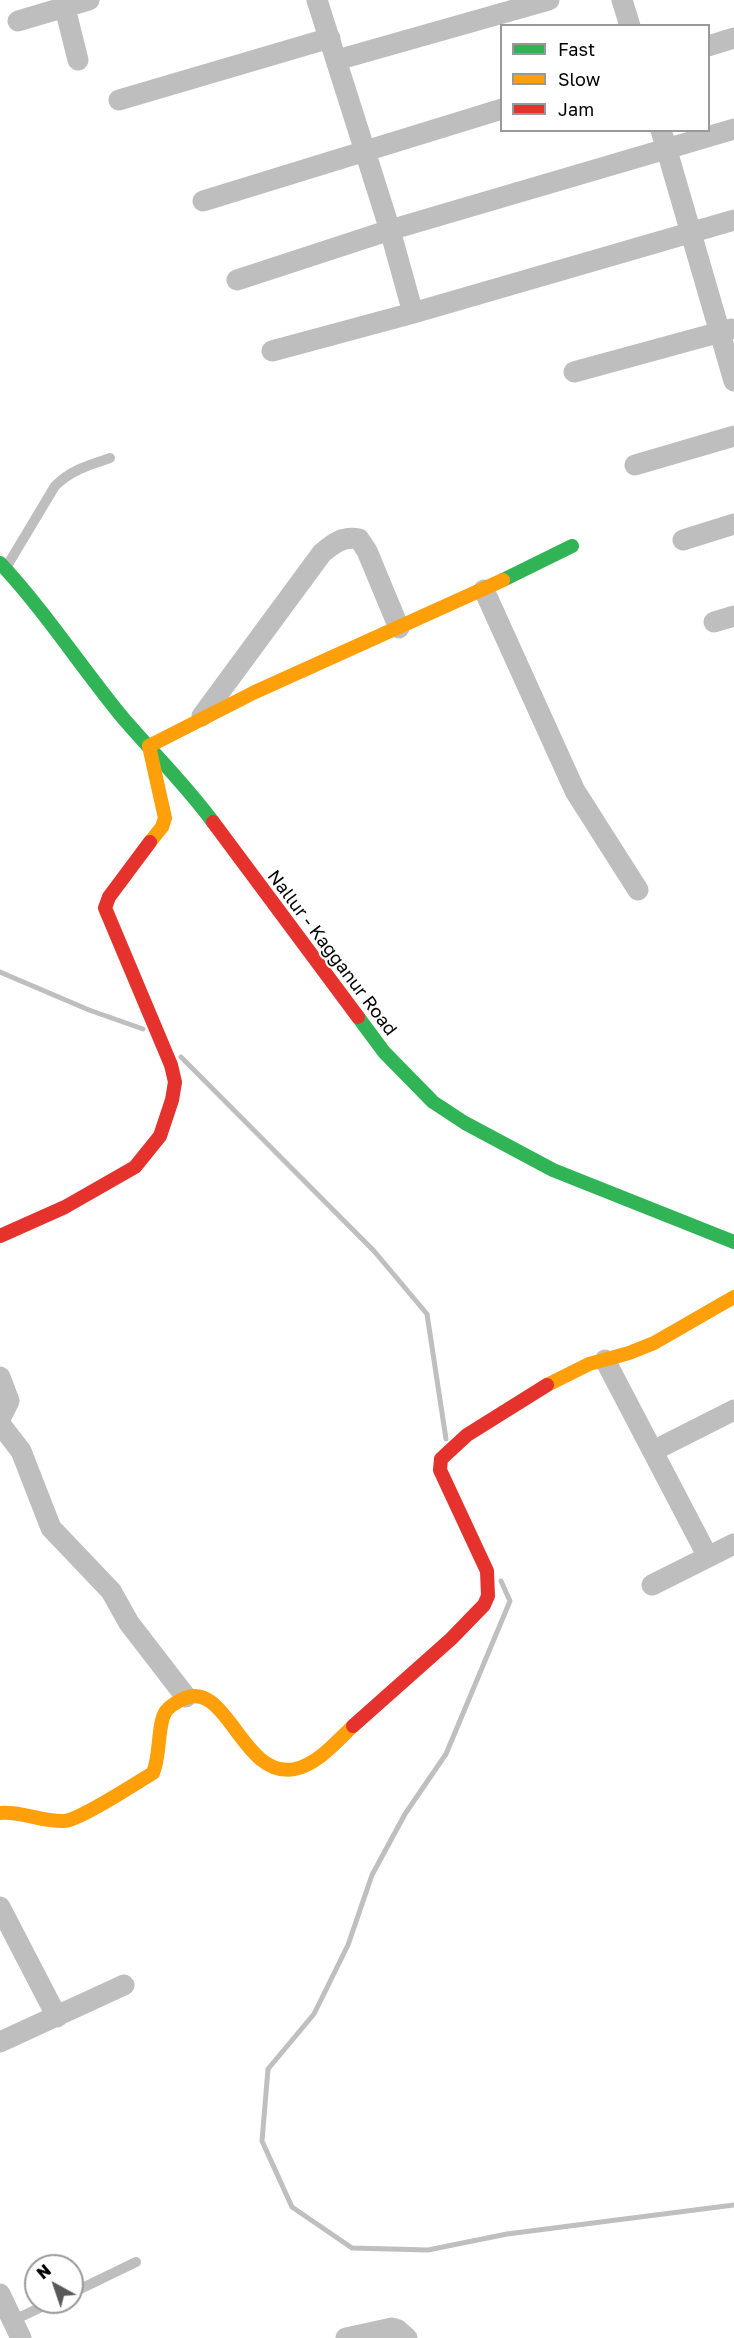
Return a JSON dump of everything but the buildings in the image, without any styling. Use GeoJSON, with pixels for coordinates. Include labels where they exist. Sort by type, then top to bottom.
{"type":"FeatureCollection","features":[{"type":"Feature","properties":{"kind":"street"},"geometry":{"type":"LineString","coordinates":[[18,21],[64,3],[89,0]]}},
{"type":"Feature","properties":{"kind":"street"},"geometry":{"type":"LineString","coordinates":[[317,0],[390,230],[413,313]]}},
{"type":"Feature","properties":{"kind":"street"},"geometry":{"type":"LineString","coordinates":[[337,60],[549,0]]}},
{"type":"Feature","properties":{"kind":"street"},"geometry":{"type":"LineString","coordinates":[[622,0],[629,24]]}},
{"type":"Feature","properties":{"kind":"street"},"geometry":{"type":"LineString","coordinates":[[64,3],[78,60]]}},
{"type":"Feature","properties":{"kind":"street"},"geometry":{"type":"LineString","coordinates":[[119,100],[330,38]]}},
{"type":"Feature","properties":{"kind":"street"},"geometry":{"type":"LineString","coordinates":[[710,45],[734,38]]}},
{"type":"Feature","properties":{"kind":"street"},"geometry":{"type":"LineString","coordinates":[[203,201],[500,109]]}},
{"type":"Feature","properties":{"kind":"street"},"geometry":{"type":"LineString","coordinates":[[237,280],[664,140],[734,129]]}},
{"type":"Feature","properties":{"kind":"street"},"geometry":{"type":"LineString","coordinates":[[664,140],[691,233],[727,331],[734,381]]}},
{"type":"Feature","properties":{"kind":"street"},"geometry":{"type":"LineString","coordinates":[[272,351],[413,313],[734,220]]}},
{"type":"Feature","properties":{"kind":"street"},"geometry":{"type":"LineString","coordinates":[[573,372],[727,331]]}},
{"type":"Feature","properties":{"kind":"street"},"geometry":{"type":"LineString","coordinates":[[635,465],[734,436]]}},
{"type":"Feature","properties":{"kind":"street"},"geometry":{"type":"LineString","coordinates":[[683,540],[734,524]]}},
{"type":"Feature","properties":{"kind":"street"},"geometry":{"type":"LineString","coordinates":[[198,721],[322,553],[333,543],[349,537],[358,539],[367,551],[399,628]]}},
{"type":"Feature","properties":{"kind":"street"},"geometry":{"type":"LineString","coordinates":[[0,1236],[65,1207],[135,1167],[160,1136],[172,1100],[175,1082],[171,1065],[105,908],[109,897],[162,827],[165,818],[149,746],[255,692],[484,590],[572,546]]}},
{"type":"Feature","properties":{"kind":"street","name":"Nallur - Kagganur Road"},"geometry":{"type":"LineString","coordinates":[[3,566],[30,595],[123,717],[192,793],[296,937],[384,1052],[433,1102],[465,1123],[553,1170],[734,1242]]}},
{"type":"Feature","properties":{"kind":"street"},"geometry":{"type":"LineString","coordinates":[[484,590],[575,791],[638,890]]}},
{"type":"Feature","properties":{"kind":"street"},"geometry":{"type":"LineString","coordinates":[[0,1813],[13,1813],[61,1822],[72,1820],[153,1773],[160,1755],[163,1714],[170,1706],[186,1697],[204,1696],[212,1701],[261,1761],[274,1769],[288,1771],[311,1764],[451,1639],[484,1605],[488,1596],[487,1571],[440,1470],[442,1456],[492,1419],[532,1395],[588,1365],[639,1350],[734,1298]]}},
{"type":"Feature","properties":{"kind":"street"},"geometry":{"type":"LineString","coordinates":[[605,1359],[708,1557]]}},
{"type":"Feature","properties":{"kind":"street"},"geometry":{"type":"LineString","coordinates":[[0,1377],[9,1401],[0,1419]]}},
{"type":"Feature","properties":{"kind":"street"},"geometry":{"type":"LineString","coordinates":[[653,1451],[734,1410]]}},
{"type":"Feature","properties":{"kind":"street"},"geometry":{"type":"LineString","coordinates":[[0,1424],[21,1451],[51,1528],[111,1591],[129,1623],[186,1697]]}},
{"type":"Feature","properties":{"kind":"street"},"geometry":{"type":"LineString","coordinates":[[652,1585],[734,1544]]}},
{"type":"Feature","properties":{"kind":"street"},"geometry":{"type":"LineString","coordinates":[[0,1907],[7,1939],[57,2017]]}},
{"type":"Feature","properties":{"kind":"street"},"geometry":{"type":"LineString","coordinates":[[0,2042],[124,1985]]}},
{"type":"Feature","properties":{"kind":"street"},"geometry":{"type":"LineString","coordinates":[[0,2294],[18,2329]]}},
{"type":"Feature","properties":{"kind":"street"},"geometry":{"type":"LineString","coordinates":[[346,2338],[392,2328],[407,2338]]}},
{"type":"Feature","properties":{"kind":"lane"},"geometry":{"type":"LineString","coordinates":[[3,566],[55,486],[79,468],[110,458]]}},
{"type":"Feature","properties":{"kind":"lane"},"geometry":{"type":"LineString","coordinates":[[84,2287],[136,2262]]}},
{"type":"Feature","properties":{"kind":"lane"},"geometry":{"type":"LineString","coordinates":[[18,2329],[37,2314]]}},
{"type":"Feature","properties":{"kind":"waterway"},"geometry":{"type":"LineString","coordinates":[[0,972],[89,1010],[143,1029]]}},
{"type":"Feature","properties":{"kind":"waterway"},"geometry":{"type":"LineString","coordinates":[[181,1057],[374,1251],[427,1314],[446,1439]]}},
{"type":"Feature","properties":{"kind":"waterway"},"geometry":{"type":"LineString","coordinates":[[501,1581],[510,1601],[446,1754],[405,1814],[372,1875],[348,1945],[314,2014],[268,2069],[262,2141],[292,2207],[352,2248],[428,2250],[507,2234],[734,2205]]}},
{"type":"Feature","properties":{"kind":"traffic: fast"},"geometry":{"type":"LineString","coordinates":[[503,580],[572,546]]}},
{"type":"Feature","properties":{"kind":"traffic: fast"},"geometry":{"type":"LineString","coordinates":[[0,563],[32,600],[123,718],[181,782],[213,822]]}},
{"type":"Feature","properties":{"kind":"traffic: fast"},"geometry":{"type":"LineString","coordinates":[[358,1017],[384,1052],[433,1102],[465,1123],[553,1170],[734,1242]]}},
{"type":"Feature","properties":{"kind":"traffic: slow"},"geometry":{"type":"LineString","coordinates":[[150,842],[162,827],[165,818],[149,746],[255,692],[503,580]]}},
{"type":"Feature","properties":{"kind":"traffic: slow"},"geometry":{"type":"LineString","coordinates":[[547,1385],[589,1364],[629,1353],[654,1343],[734,1297]]}},
{"type":"Feature","properties":{"kind":"traffic: slow"},"geometry":{"type":"LineString","coordinates":[[0,1813],[64,1821],[95,1808],[153,1773],[166,1711],[181,1700],[197,1696],[211,1702],[247,1745],[261,1759],[276,1768],[295,1769],[311,1762],[326,1752],[353,1726]]}},
{"type":"Feature","properties":{"kind":"traffic: jam"},"geometry":{"type":"LineString","coordinates":[[213,822],[358,1017]]}},
{"type":"Feature","properties":{"kind":"traffic: jam"},"geometry":{"type":"LineString","coordinates":[[0,1236],[65,1207],[135,1167],[160,1136],[172,1100],[175,1082],[171,1065],[105,908],[109,897],[150,842]]}},
{"type":"Feature","properties":{"kind":"traffic: jam"},"geometry":{"type":"LineString","coordinates":[[353,1726],[451,1639],[484,1605],[488,1596],[487,1571],[440,1470],[441,1459],[467,1435],[547,1385]]}}]}
